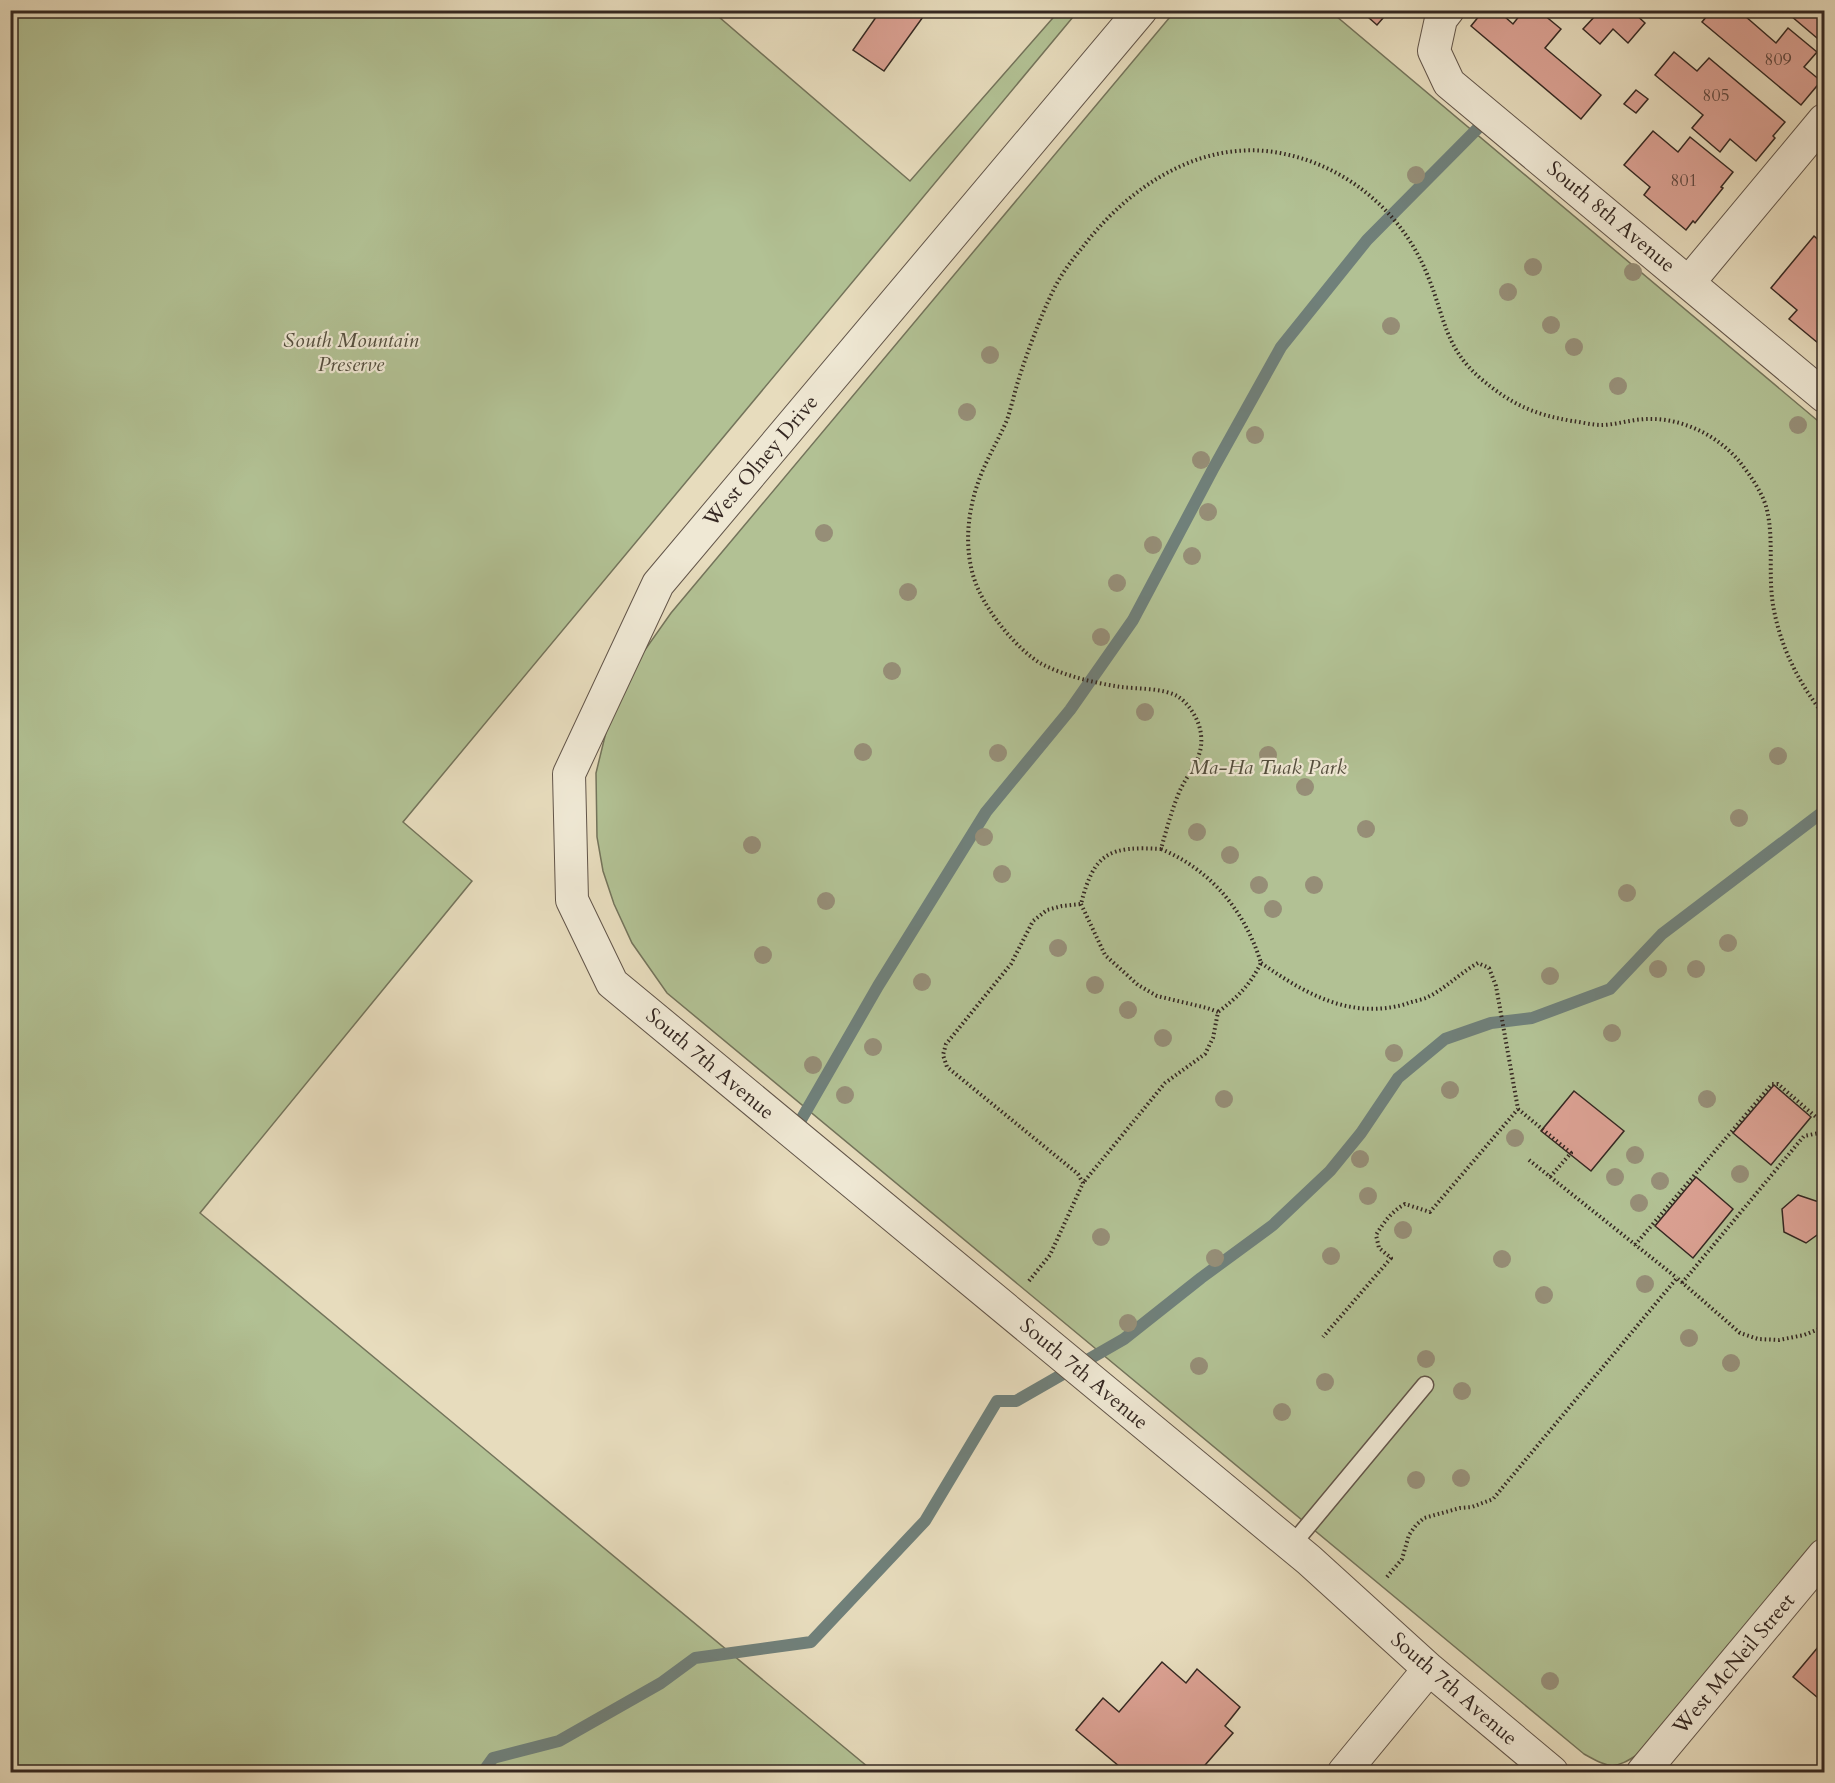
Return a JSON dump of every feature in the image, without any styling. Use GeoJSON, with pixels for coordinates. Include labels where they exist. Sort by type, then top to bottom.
{"type":"FeatureCollection","features":[{"type":"Feature","properties":{"kind":"street","name":"West Olney Drive"},"geometry":{"type":"LineString","coordinates":[[612,983],[572,900],[569,774],[658,584],[1141,10]]}},
{"type":"Feature","properties":{"kind":"street","name":"South 8th Avenue"},"geometry":{"type":"LineString","coordinates":[[1444,15],[1434,51],[1449,83],[1824,396]]}},
{"type":"Feature","properties":{"kind":"street"},"geometry":{"type":"LineString","coordinates":[[1689,282],[1824,120]]}},
{"type":"Feature","properties":{"kind":"street","name":"South 7th Avenue"},"geometry":{"type":"LineString","coordinates":[[612,983],[1291,1546],[1429,1669],[1552,1773]]}},
{"type":"Feature","properties":{"kind":"street","name":"West McNeil Street"},"geometry":{"type":"LineString","coordinates":[[1643,1773],[1824,1555]]}},
{"type":"Feature","properties":{"kind":"street"},"geometry":{"type":"LineString","coordinates":[[1344,1773],[1429,1669]]}},
{"type":"Feature","properties":{"kind":"lane"},"geometry":{"type":"LineString","coordinates":[[1291,1546],[1425,1385]]}},
{"type":"Feature","properties":{"kind":"path"},"geometry":{"type":"LineString","coordinates":[[1161,849],[1180,789],[1194,769],[1200,753],[1202,731],[1194,714],[1183,700],[1171,693],[1091,681],[1042,664],[1025,652],[993,615],[978,589],[970,564],[967,537],[979,480],[1005,425],[1034,336],[1058,280],[1100,225],[1127,200],[1157,179],[1183,165],[1211,155],[1237,150],[1270,152],[1320,164],[1345,177],[1374,198],[1399,224],[1414,245],[1428,274],[1451,346],[1481,379],[1522,409],[1548,417],[1601,425],[1649,419],[1670,420],[1721,442],[1754,481],[1767,509],[1770,576],[1779,630],[1787,657],[1824,715]]}},
{"type":"Feature","properties":{"kind":"path"},"geometry":{"type":"LineString","coordinates":[[1218,1012],[1157,996],[1138,985],[1106,955],[1082,904],[1094,867],[1108,855],[1122,849],[1161,849],[1180,857],[1201,871],[1221,889],[1238,912],[1261,963],[1310,993],[1336,1004],[1363,1009],[1396,1006],[1427,998],[1478,963],[1489,968],[1496,986],[1518,1109],[1571,1153],[1550,1177]]}},
{"type":"Feature","properties":{"kind":"path"},"geometry":{"type":"LineString","coordinates":[[1082,904],[1047,910],[1033,921],[1011,964],[946,1044],[943,1055],[947,1067],[1078,1174],[1083,1183]]}},
{"type":"Feature","properties":{"kind":"path"},"geometry":{"type":"LineString","coordinates":[[1028,1282],[1050,1255],[1083,1183],[1165,1083],[1205,1054],[1213,1038],[1218,1012],[1243,992],[1261,963]]}},
{"type":"Feature","properties":{"kind":"path"},"geometry":{"type":"LineString","coordinates":[[1635,1245],[1772,1084],[1778,1084],[1824,1124]]}},
{"type":"Feature","properties":{"kind":"path"},"geometry":{"type":"LineString","coordinates":[[1323,1337],[1391,1258],[1379,1248],[1376,1235],[1384,1221],[1397,1208],[1405,1204],[1430,1212],[1518,1109]]}},
{"type":"Feature","properties":{"kind":"path"},"geometry":{"type":"LineString","coordinates":[[1682,1283],[1803,1137],[1824,1132]]}},
{"type":"Feature","properties":{"kind":"path"},"geometry":{"type":"LineString","coordinates":[[1529,1160],[1677,1278],[1740,1334],[1758,1339],[1779,1340],[1804,1335],[1824,1327]]}},
{"type":"Feature","properties":{"kind":"path"},"geometry":{"type":"LineString","coordinates":[[1387,1577],[1402,1559],[1409,1535],[1424,1518],[1472,1507],[1493,1499],[1677,1278]]}},
{"type":"Feature","properties":{"kind":"green space","name":"South Mountain Preserve"},"geometry":{"type":"Polygon","coordinates":[[[11,10],[712,11],[910,181],[1059,11],[1078,11],[403,822],[472,881],[200,1213],[874,1772],[11,1772],[11,10]]]}},
{"type":"Feature","properties":{"kind":"green space","name":"Ma-Ha Tuak Park"},"geometry":{"type":"Polygon","coordinates":[[[1175,11],[1330,11],[1824,426],[1824,1534],[1640,1753],[1618,1765],[1600,1763],[1584,1754],[667,993],[632,943],[614,904],[603,871],[597,837],[596,773],[607,728],[623,681],[671,613],[1175,11]]]}},
{"type":"Feature","properties":{"kind":"building"},"geometry":{"type":"Polygon","coordinates":[[[881,10],[928,10],[884,71],[853,50],[881,10]]]}},
{"type":"Feature","properties":{"kind":"building"},"geometry":{"type":"Polygon","coordinates":[[[1360,10],[1390,10],[1377,25],[1360,10]]]}},
{"type":"Feature","properties":{"kind":"building"},"geometry":{"type":"Polygon","coordinates":[[[1484,10],[1497,10],[1513,24],[1524,10],[1538,10],[1561,29],[1545,48],[1601,95],[1581,119],[1471,26],[1484,10]]]}},
{"type":"Feature","properties":{"kind":"building"},"geometry":{"type":"Polygon","coordinates":[[[1591,10],[1631,10],[1645,23],[1628,43],[1613,29],[1600,44],[1583,29],[1596,15],[1591,10]]]}},
{"type":"Feature","properties":{"kind":"building"},"geometry":{"type":"Polygon","coordinates":[[[1712,10],[1738,10],[1776,43],[1788,28],[1817,52],[1804,67],[1821,81],[1801,105],[1702,22],[1712,10]]]}},
{"type":"Feature","properties":{"kind":"building"},"geometry":{"type":"Polygon","coordinates":[[[1784,10],[1824,10],[1824,44],[1784,10]]]}},
{"type":"Feature","properties":{"kind":"building"},"geometry":{"type":"Polygon","coordinates":[[[1674,52],[1697,71],[1709,58],[1785,122],[1756,161],[1730,139],[1720,152],[1692,128],[1703,115],[1655,75],[1674,52]]]}},
{"type":"Feature","properties":{"kind":"building"},"geometry":{"type":"Polygon","coordinates":[[[1636,90],[1648,99],[1636,113],[1624,104],[1636,90]]]}},
{"type":"Feature","properties":{"kind":"building"},"geometry":{"type":"Polygon","coordinates":[[[1653,131],[1678,152],[1690,137],[1733,172],[1695,223],[1693,221],[1686,230],[1644,195],[1650,187],[1624,165],[1653,131]]]}},
{"type":"Feature","properties":{"kind":"building"},"geometry":{"type":"Polygon","coordinates":[[[1814,236],[1824,245],[1824,348],[1789,319],[1797,310],[1771,288],[1814,236]]]}},
{"type":"Feature","properties":{"kind":"building"},"geometry":{"type":"Polygon","coordinates":[[[1774,1085],[1811,1117],[1771,1165],[1733,1133],[1774,1085]]]}},
{"type":"Feature","properties":{"kind":"building"},"geometry":{"type":"Polygon","coordinates":[[[1574,1091],[1624,1131],[1591,1171],[1541,1131],[1574,1091]]]}},
{"type":"Feature","properties":{"kind":"building"},"geometry":{"type":"Polygon","coordinates":[[[1696,1177],[1733,1209],[1693,1258],[1655,1226],[1696,1177]]]}},
{"type":"Feature","properties":{"kind":"building"},"geometry":{"type":"Polygon","coordinates":[[[1798,1195],[1822,1203],[1824,1230],[1806,1243],[1784,1232],[1782,1209],[1798,1195]]]}},
{"type":"Feature","properties":{"kind":"building"},"geometry":{"type":"Polygon","coordinates":[[[1824,1640],[1824,1703],[1793,1677],[1824,1640]]]}},
{"type":"Feature","properties":{"kind":"building"},"geometry":{"type":"Polygon","coordinates":[[[1162,1662],[1186,1683],[1197,1669],[1240,1707],[1225,1726],[1233,1733],[1199,1772],[1126,1772],[1076,1730],[1103,1698],[1119,1712],[1162,1662]]]}},
{"type":"Feature","properties":{"kind":"waterway"},"geometry":{"type":"LineString","coordinates":[[794,1132],[878,986],[986,812],[1070,710],[1133,620],[1281,347],[1367,240],[1489,117]]}},
{"type":"Feature","properties":{"kind":"waterway"},"geometry":{"type":"LineString","coordinates":[[483,1772],[493,1758],[559,1741],[661,1683],[695,1658],[811,1642],[925,1521],[997,1401],[1016,1401],[1124,1339],[1273,1225],[1330,1171],[1361,1133],[1398,1078],[1445,1039],[1491,1023],[1532,1018],[1610,989],[1662,934],[1824,811]]}}]}
